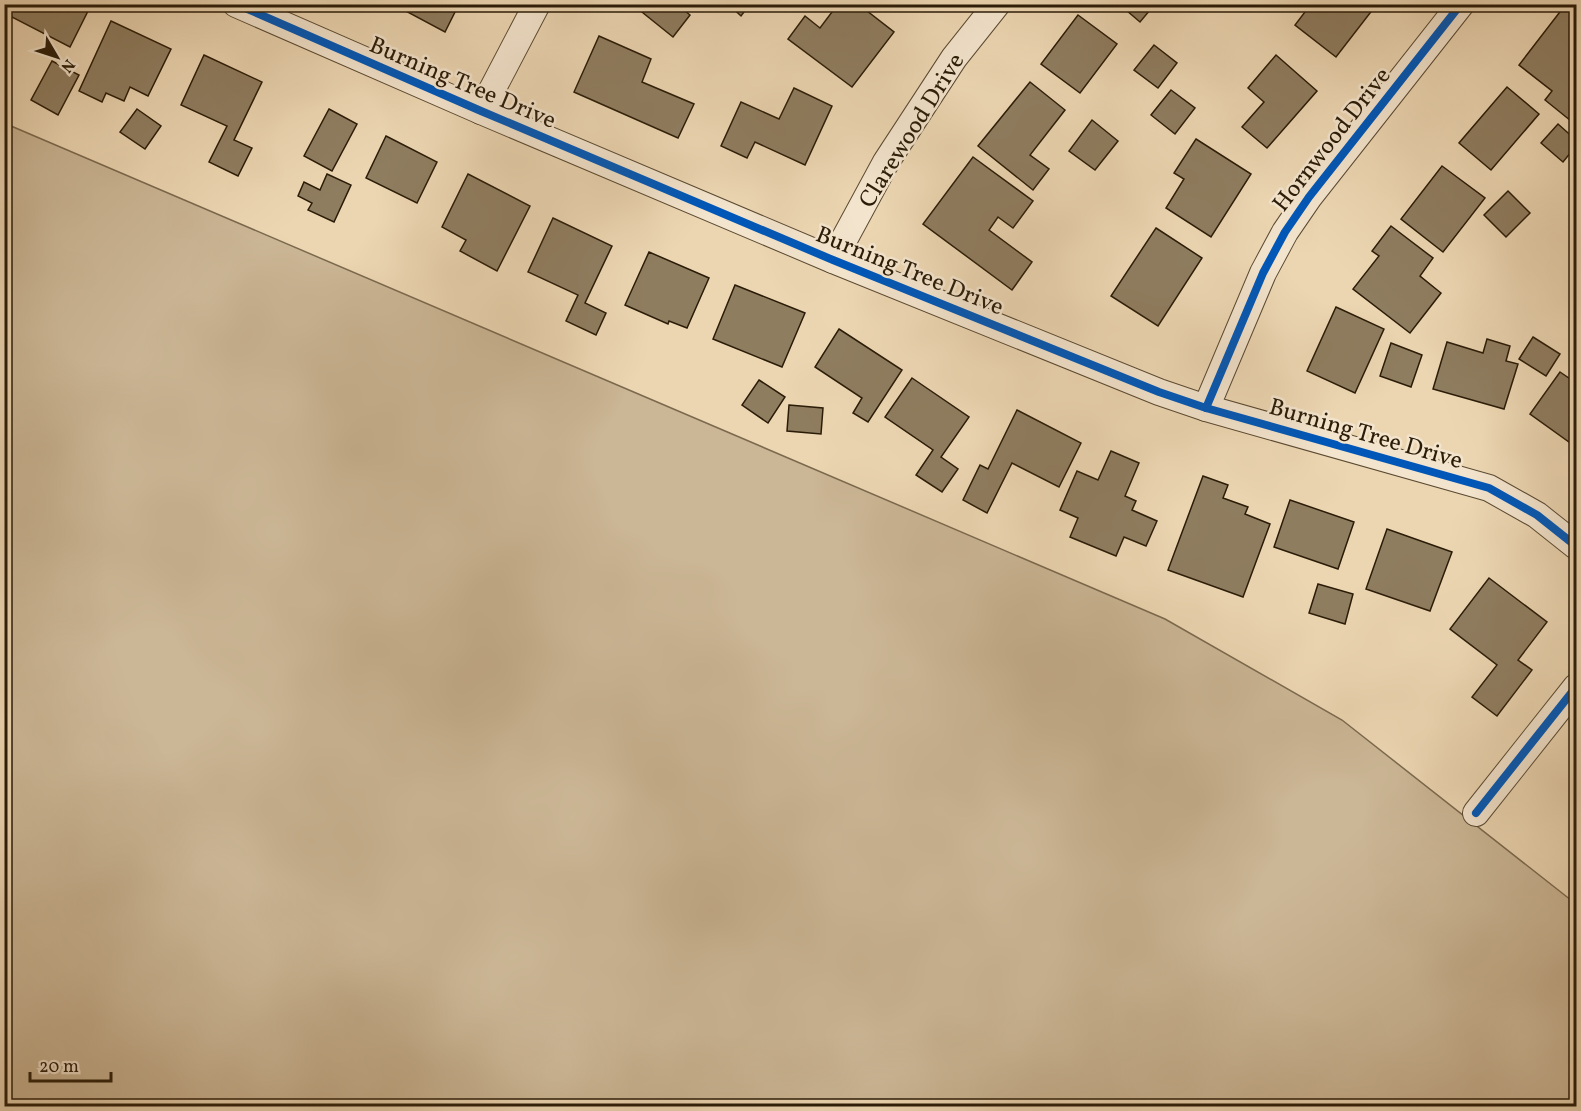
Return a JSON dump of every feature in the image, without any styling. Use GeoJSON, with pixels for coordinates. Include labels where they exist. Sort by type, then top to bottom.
{"type":"FeatureCollection","features":[{"type":"Feature","properties":{"kind":"street","name":"Burning Tree Drive"},"geometry":{"type":"LineString","coordinates":[[236,4],[833,260],[1159,392],[1206,408],[1489,488],[1537,515],[1576,546]]}},
{"type":"Feature","properties":{"kind":"street"},"geometry":{"type":"LineString","coordinates":[[481,111],[537,4]]}},
{"type":"Feature","properties":{"kind":"street","name":"Clarewood Drive"},"geometry":{"type":"LineString","coordinates":[[833,260],[886,162],[954,58],[997,4]]}},
{"type":"Feature","properties":{"kind":"street","name":"Hornwood Drive"},"geometry":{"type":"LineString","coordinates":[[1206,408],[1263,273],[1285,232],[1309,196],[1461,4]]}},
{"type":"Feature","properties":{"kind":"street"},"geometry":{"type":"LineString","coordinates":[[1476,813],[1576,687]]}},
{"type":"Feature","properties":{"kind":"shaded area"},"geometry":{"type":"Polygon","coordinates":[[[4,123],[1165,619],[1342,720],[1576,904],[1576,1106],[5,1106],[4,123]]]}},
{"type":"Feature","properties":{"kind":"building"},"geometry":{"type":"Polygon","coordinates":[[[10,4],[80,4],[89,9],[70,47],[6,14],[10,4]]]}},
{"type":"Feature","properties":{"kind":"building"},"geometry":{"type":"Polygon","coordinates":[[[402,4],[459,4],[445,32],[400,8],[402,4]]]}},
{"type":"Feature","properties":{"kind":"building"},"geometry":{"type":"Polygon","coordinates":[[[632,4],[677,4],[690,15],[673,37],[632,4]]]}},
{"type":"Feature","properties":{"kind":"building"},"geometry":{"type":"Polygon","coordinates":[[[728,4],[750,4],[741,16],[728,4]]]}},
{"type":"Feature","properties":{"kind":"building"},"geometry":{"type":"Polygon","coordinates":[[[838,4],[858,4],[894,32],[852,87],[788,39],[805,16],[820,28],[838,4]]]}},
{"type":"Feature","properties":{"kind":"building"},"geometry":{"type":"Polygon","coordinates":[[[1119,4],[1155,4],[1140,22],[1119,4]]]}},
{"type":"Feature","properties":{"kind":"building"},"geometry":{"type":"Polygon","coordinates":[[[1311,4],[1377,4],[1336,57],[1295,25],[1311,4]]]}},
{"type":"Feature","properties":{"kind":"building"},"geometry":{"type":"Polygon","coordinates":[[[1566,4],[1572,4],[1576,8],[1576,125],[1545,100],[1552,91],[1519,65],[1566,4]]]}},
{"type":"Feature","properties":{"kind":"building"},"geometry":{"type":"Polygon","coordinates":[[[1078,15],[1117,44],[1080,93],[1041,64],[1078,15]]]}},
{"type":"Feature","properties":{"kind":"building"},"geometry":{"type":"Polygon","coordinates":[[[111,21],[171,49],[148,96],[130,87],[124,101],[106,93],[102,102],[79,91],[111,21]]]}},
{"type":"Feature","properties":{"kind":"building"},"geometry":{"type":"Polygon","coordinates":[[[599,36],[651,59],[642,82],[694,104],[678,138],[574,92],[599,36]]]}},
{"type":"Feature","properties":{"kind":"building"},"geometry":{"type":"Polygon","coordinates":[[[1154,45],[1177,63],[1158,88],[1134,70],[1154,45]]]}},
{"type":"Feature","properties":{"kind":"building"},"geometry":{"type":"Polygon","coordinates":[[[204,55],[262,82],[234,140],[252,148],[238,176],[209,162],[227,126],[181,105],[204,55]]]}},
{"type":"Feature","properties":{"kind":"building"},"geometry":{"type":"Polygon","coordinates":[[[1276,55],[1317,91],[1267,148],[1242,127],[1264,102],[1248,88],[1276,55]]]}},
{"type":"Feature","properties":{"kind":"building"},"geometry":{"type":"Polygon","coordinates":[[[52,61],[79,75],[58,115],[31,100],[52,61]]]}},
{"type":"Feature","properties":{"kind":"building"},"geometry":{"type":"Polygon","coordinates":[[[1030,82],[1065,110],[1030,155],[1049,169],[1033,190],[978,146],[1030,82]]]}},
{"type":"Feature","properties":{"kind":"building"},"geometry":{"type":"Polygon","coordinates":[[[1507,87],[1539,114],[1491,170],[1459,143],[1507,87]]]}},
{"type":"Feature","properties":{"kind":"building"},"geometry":{"type":"Polygon","coordinates":[[[794,88],[832,106],[805,165],[755,142],[747,158],[721,146],[741,102],[779,119],[794,88]]]}},
{"type":"Feature","properties":{"kind":"building"},"geometry":{"type":"Polygon","coordinates":[[[1171,90],[1195,108],[1175,134],[1151,115],[1171,90]]]}},
{"type":"Feature","properties":{"kind":"building"},"geometry":{"type":"Polygon","coordinates":[[[137,109],[161,126],[145,149],[120,132],[137,109]]]}},
{"type":"Feature","properties":{"kind":"building"},"geometry":{"type":"Polygon","coordinates":[[[329,109],[357,124],[332,171],[304,156],[329,109]]]}},
{"type":"Feature","properties":{"kind":"building"},"geometry":{"type":"Polygon","coordinates":[[[1092,120],[1118,141],[1095,170],[1069,151],[1092,120]]]}},
{"type":"Feature","properties":{"kind":"building"},"geometry":{"type":"Polygon","coordinates":[[[1558,124],[1576,140],[1576,146],[1563,162],[1541,143],[1558,124]]]}},
{"type":"Feature","properties":{"kind":"building"},"geometry":{"type":"Polygon","coordinates":[[[386,136],[437,162],[417,203],[366,178],[386,136]]]}},
{"type":"Feature","properties":{"kind":"building"},"geometry":{"type":"Polygon","coordinates":[[[1196,139],[1251,174],[1211,237],[1166,208],[1184,179],[1174,173],[1196,139]]]}},
{"type":"Feature","properties":{"kind":"building"},"geometry":{"type":"Polygon","coordinates":[[[973,157],[1033,201],[1013,228],[998,217],[989,230],[1032,262],[1012,290],[923,224],[973,157]]]}},
{"type":"Feature","properties":{"kind":"building"},"geometry":{"type":"Polygon","coordinates":[[[1442,166],[1485,198],[1443,252],[1401,219],[1442,166]]]}},
{"type":"Feature","properties":{"kind":"building"},"geometry":{"type":"Polygon","coordinates":[[[327,174],[351,185],[334,222],[308,210],[312,203],[298,196],[304,182],[320,190],[327,174]]]}},
{"type":"Feature","properties":{"kind":"building"},"geometry":{"type":"Polygon","coordinates":[[[468,174],[530,206],[497,271],[460,251],[466,240],[442,227],[468,174]]]}},
{"type":"Feature","properties":{"kind":"building"},"geometry":{"type":"Polygon","coordinates":[[[1508,191],[1530,213],[1506,237],[1484,215],[1508,191]]]}},
{"type":"Feature","properties":{"kind":"building"},"geometry":{"type":"Polygon","coordinates":[[[553,218],[612,246],[585,303],[606,313],[596,335],[566,321],[578,295],[528,272],[553,218]]]}},
{"type":"Feature","properties":{"kind":"building"},"geometry":{"type":"Polygon","coordinates":[[[1391,226],[1433,258],[1420,276],[1441,293],[1410,333],[1353,289],[1379,256],[1372,251],[1391,226]]]}},
{"type":"Feature","properties":{"kind":"building"},"geometry":{"type":"Polygon","coordinates":[[[1156,228],[1202,258],[1158,326],[1111,296],[1156,228]]]}},
{"type":"Feature","properties":{"kind":"building"},"geometry":{"type":"Polygon","coordinates":[[[649,252],[709,278],[687,328],[669,321],[668,324],[625,305],[649,252]]]}},
{"type":"Feature","properties":{"kind":"building"},"geometry":{"type":"Polygon","coordinates":[[[735,285],[805,313],[782,367],[713,339],[735,285]]]}},
{"type":"Feature","properties":{"kind":"building"},"geometry":{"type":"Polygon","coordinates":[[[1336,307],[1384,329],[1355,393],[1307,371],[1336,307]]]}},
{"type":"Feature","properties":{"kind":"building"},"geometry":{"type":"Polygon","coordinates":[[[839,329],[902,370],[868,422],[853,413],[862,398],[815,367],[839,329]]]}},
{"type":"Feature","properties":{"kind":"building"},"geometry":{"type":"Polygon","coordinates":[[[1533,337],[1560,354],[1546,376],[1519,359],[1533,337]]]}},
{"type":"Feature","properties":{"kind":"building"},"geometry":{"type":"Polygon","coordinates":[[[1487,339],[1510,346],[1506,361],[1518,364],[1504,409],[1433,389],[1447,342],[1483,353],[1487,339]]]}},
{"type":"Feature","properties":{"kind":"building"},"geometry":{"type":"Polygon","coordinates":[[[1391,343],[1422,355],[1411,387],[1380,376],[1391,343]]]}},
{"type":"Feature","properties":{"kind":"building"},"geometry":{"type":"Polygon","coordinates":[[[1560,372],[1576,383],[1576,447],[1530,414],[1560,372]]]}},
{"type":"Feature","properties":{"kind":"building"},"geometry":{"type":"Polygon","coordinates":[[[912,378],[969,417],[941,457],[958,469],[942,492],[916,475],[933,450],[885,417],[912,378]]]}},
{"type":"Feature","properties":{"kind":"building"},"geometry":{"type":"Polygon","coordinates":[[[759,380],[785,397],[768,423],[742,405],[759,380]]]}},
{"type":"Feature","properties":{"kind":"building"},"geometry":{"type":"Polygon","coordinates":[[[789,405],[823,408],[821,434],[787,431],[789,405]]]}},
{"type":"Feature","properties":{"kind":"building"},"geometry":{"type":"Polygon","coordinates":[[[1017,410],[1081,443],[1059,487],[1012,463],[987,513],[963,500],[980,465],[988,469],[1017,410]]]}},
{"type":"Feature","properties":{"kind":"building"},"geometry":{"type":"Polygon","coordinates":[[[1111,451],[1139,463],[1125,496],[1136,501],[1132,510],[1157,521],[1146,546],[1124,537],[1116,556],[1070,537],[1078,518],[1060,510],[1077,471],[1098,480],[1111,451]]]}},
{"type":"Feature","properties":{"kind":"building"},"geometry":{"type":"Polygon","coordinates":[[[1203,476],[1228,485],[1223,498],[1248,507],[1245,514],[1270,524],[1243,597],[1168,570],[1203,476]]]}},
{"type":"Feature","properties":{"kind":"building"},"geometry":{"type":"Polygon","coordinates":[[[1290,500],[1354,522],[1338,569],[1274,547],[1290,500]]]}},
{"type":"Feature","properties":{"kind":"building"},"geometry":{"type":"Polygon","coordinates":[[[1387,529],[1452,552],[1430,611],[1366,589],[1387,529]]]}},
{"type":"Feature","properties":{"kind":"building"},"geometry":{"type":"Polygon","coordinates":[[[1489,578],[1547,622],[1518,660],[1532,670],[1497,716],[1472,697],[1497,665],[1450,629],[1489,578]]]}},
{"type":"Feature","properties":{"kind":"building"},"geometry":{"type":"Polygon","coordinates":[[[1318,584],[1353,594],[1345,624],[1309,613],[1318,584]]]}},
{"type":"Feature","properties":{"kind":"cycle path"},"geometry":{"type":"LineString","coordinates":[[236,4],[833,260],[1159,392],[1206,408],[1489,488],[1537,515],[1576,546]]}},
{"type":"Feature","properties":{"kind":"cycle path"},"geometry":{"type":"LineString","coordinates":[[1206,408],[1263,273],[1285,232],[1309,197],[1461,4]]}},
{"type":"Feature","properties":{"kind":"cycle path"},"geometry":{"type":"LineString","coordinates":[[1476,813],[1576,687]]}}]}
